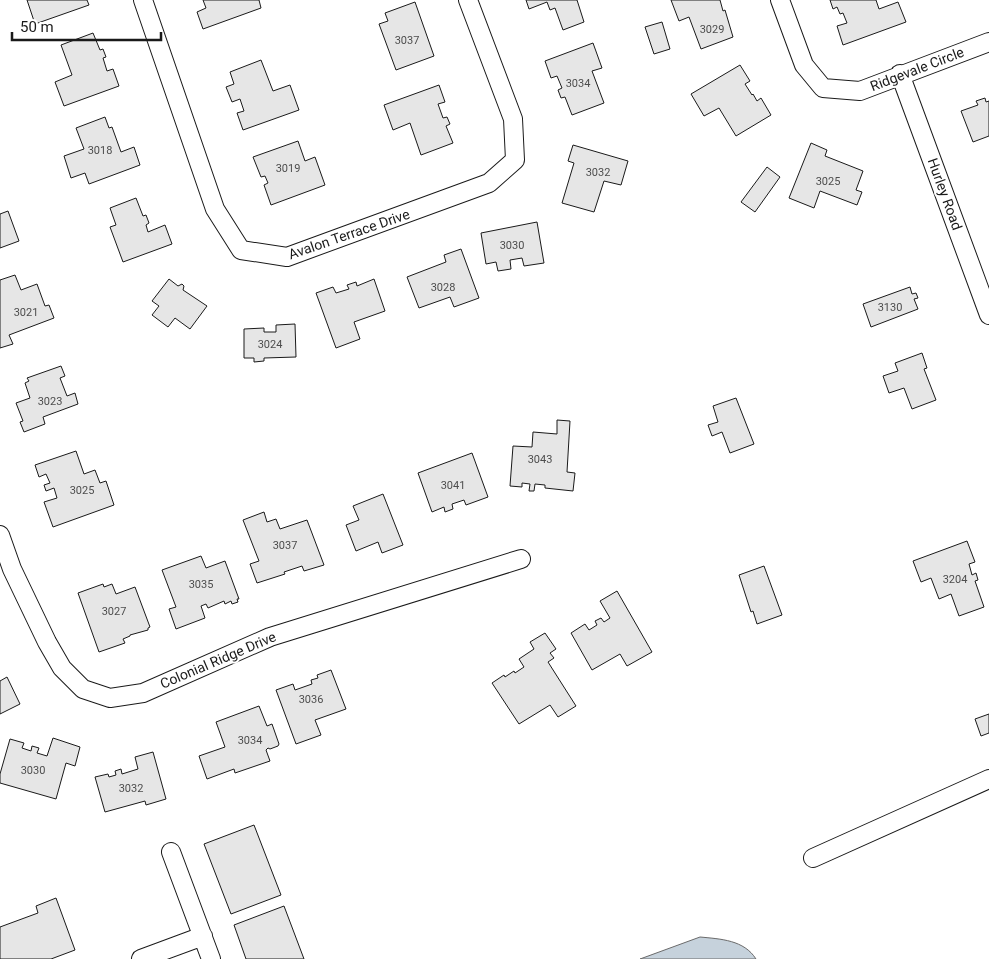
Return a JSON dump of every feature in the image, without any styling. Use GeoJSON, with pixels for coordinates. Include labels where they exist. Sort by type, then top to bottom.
{"type":"FeatureCollection","features":[{"type":"Feature","properties":{"kind":"street","name":"Avalon Terrace Drive"},"geometry":{"type":"LineString","coordinates":[[142,0],[216,209],[241,250],[287,257],[489,184],[515,160],[513,119],[468,0]]}},
{"type":"Feature","properties":{"kind":"street","name":"Ridgevale Circle"},"geometry":{"type":"LineString","coordinates":[[780,0],[804,65],[823,88],[860,90],[989,42]]}},
{"type":"Feature","properties":{"kind":"street","name":"Hurley Road"},"geometry":{"type":"LineString","coordinates":[[900,74],[989,315]]}},
{"type":"Feature","properties":{"kind":"street","name":"Colonial Ridge Drive"},"geometry":{"type":"LineString","coordinates":[[0,536],[12,569],[47,642],[62,668],[83,689],[110,698],[143,693],[270,636],[521,559]]}},
{"type":"Feature","properties":{"kind":"street"},"geometry":{"type":"LineString","coordinates":[[813,858],[989,779]]}},
{"type":"Feature","properties":{"kind":"street"},"geometry":{"type":"LineString","coordinates":[[172,852],[211,959]]}},
{"type":"Feature","properties":{"kind":"street"},"geometry":{"type":"LineString","coordinates":[[141,959],[203,936]]}},
{"type":"Feature","properties":{"kind":"shaded area"},"geometry":{"type":"Polygon","coordinates":[[[700,937],[739,944],[756,959],[640,959],[700,937]]]}},
{"type":"Feature","properties":{"kind":"building"},"geometry":{"type":"Polygon","coordinates":[[[27,0],[87,0],[89,5],[35,24],[27,0]]]}},
{"type":"Feature","properties":{"kind":"building"},"geometry":{"type":"Polygon","coordinates":[[[203,0],[259,0],[261,8],[203,29],[197,12],[206,8],[203,0]]]}},
{"type":"Feature","properties":{"kind":"building"},"geometry":{"type":"Polygon","coordinates":[[[526,0],[577,0],[584,22],[563,30],[555,8],[550,10],[547,2],[529,9],[526,0]]]}},
{"type":"Feature","properties":{"kind":"building"},"geometry":{"type":"Polygon","coordinates":[[[671,0],[720,0],[733,37],[701,49],[689,17],[679,21],[671,0]]]}},
{"type":"Feature","properties":{"kind":"building"},"geometry":{"type":"Polygon","coordinates":[[[830,0],[876,0],[879,9],[898,2],[906,22],[843,45],[837,26],[847,23],[843,13],[840,14],[837,7],[833,9],[830,0]]]}},
{"type":"Feature","properties":{"kind":"building"},"geometry":{"type":"Polygon","coordinates":[[[415,2],[434,56],[396,70],[379,24],[388,21],[385,13],[415,2]]]}},
{"type":"Feature","properties":{"kind":"building"},"geometry":{"type":"Polygon","coordinates":[[[662,22],[670,49],[654,54],[645,27],[662,22]]]}},
{"type":"Feature","properties":{"kind":"building"},"geometry":{"type":"Polygon","coordinates":[[[93,33],[100,50],[103,49],[106,57],[103,58],[107,71],[113,69],[119,86],[64,106],[55,82],[72,75],[61,45],[93,33]]]}},
{"type":"Feature","properties":{"kind":"building"},"geometry":{"type":"Polygon","coordinates":[[[593,43],[602,68],[592,71],[604,103],[572,115],[565,97],[561,98],[558,90],[562,88],[557,76],[551,78],[545,61],[593,43]]]}},
{"type":"Feature","properties":{"kind":"building"},"geometry":{"type":"Polygon","coordinates":[[[261,60],[273,91],[290,85],[299,110],[243,130],[237,113],[244,111],[240,99],[232,102],[226,87],[234,84],[230,72],[261,60]]]}},
{"type":"Feature","properties":{"kind":"building"},"geometry":{"type":"Polygon","coordinates":[[[740,65],[750,81],[745,84],[757,101],[761,98],[771,115],[736,136],[719,108],[704,116],[691,94],[740,65]]]}},
{"type":"Feature","properties":{"kind":"building"},"geometry":{"type":"Polygon","coordinates":[[[439,85],[445,102],[438,104],[443,118],[447,117],[450,124],[446,126],[453,143],[421,155],[410,123],[393,130],[384,105],[439,85]]]}},
{"type":"Feature","properties":{"kind":"building"},"geometry":{"type":"Polygon","coordinates":[[[985,98],[986,102],[989,101],[989,136],[973,142],[961,111],[978,105],[976,101],[985,98]]]}},
{"type":"Feature","properties":{"kind":"building"},"geometry":{"type":"Polygon","coordinates":[[[105,117],[109,128],[112,127],[121,152],[134,147],[140,165],[89,184],[85,173],[71,178],[64,156],[84,149],[76,128],[105,117]]]}},
{"type":"Feature","properties":{"kind":"building"},"geometry":{"type":"Polygon","coordinates":[[[298,141],[305,161],[315,157],[325,185],[271,205],[264,185],[268,183],[265,176],[261,177],[253,157],[298,141]]]}},
{"type":"Feature","properties":{"kind":"building"},"geometry":{"type":"Polygon","coordinates":[[[811,143],[827,150],[825,156],[863,171],[856,190],[862,192],[857,205],[820,191],[814,208],[789,198],[811,143]]]}},
{"type":"Feature","properties":{"kind":"building"},"geometry":{"type":"Polygon","coordinates":[[[573,145],[628,161],[621,185],[604,181],[594,212],[562,203],[574,163],[568,161],[573,145]]]}},
{"type":"Feature","properties":{"kind":"building"},"geometry":{"type":"Polygon","coordinates":[[[767,167],[780,177],[755,212],[741,202],[767,167]]]}},
{"type":"Feature","properties":{"kind":"building"},"geometry":{"type":"Polygon","coordinates":[[[136,198],[143,216],[146,215],[149,223],[146,225],[148,232],[165,225],[172,244],[123,262],[110,227],[116,225],[110,208],[136,198]]]}},
{"type":"Feature","properties":{"kind":"building"},"geometry":{"type":"Polygon","coordinates":[[[8,211],[19,241],[0,248],[0,214],[8,211]]]}},
{"type":"Feature","properties":{"kind":"building"},"geometry":{"type":"Polygon","coordinates":[[[537,222],[544,263],[524,266],[522,258],[510,260],[511,269],[498,271],[496,262],[486,264],[481,233],[537,222]]]}},
{"type":"Feature","properties":{"kind":"building"},"geometry":{"type":"Polygon","coordinates":[[[461,249],[479,298],[454,307],[450,297],[419,308],[407,277],[446,262],[444,255],[461,249]]]}},
{"type":"Feature","properties":{"kind":"building"},"geometry":{"type":"Polygon","coordinates":[[[15,275],[21,290],[37,284],[45,306],[49,305],[54,318],[9,335],[13,344],[0,348],[0,280],[15,275]]]}},
{"type":"Feature","properties":{"kind":"building"},"geometry":{"type":"Polygon","coordinates":[[[169,279],[178,286],[182,284],[184,286],[183,290],[207,306],[190,329],[175,318],[168,327],[152,315],[159,306],[152,301],[169,279]]]}},
{"type":"Feature","properties":{"kind":"building"},"geometry":{"type":"Polygon","coordinates":[[[374,279],[385,311],[354,322],[360,339],[336,348],[316,293],[333,287],[336,293],[349,289],[347,285],[356,282],[357,286],[374,279]]]}},
{"type":"Feature","properties":{"kind":"building"},"geometry":{"type":"Polygon","coordinates":[[[910,287],[912,294],[916,293],[918,298],[914,299],[918,309],[871,327],[863,304],[910,287]]]}},
{"type":"Feature","properties":{"kind":"building"},"geometry":{"type":"Polygon","coordinates":[[[295,324],[296,357],[264,358],[264,361],[254,362],[254,358],[244,358],[244,329],[264,328],[264,332],[276,332],[276,325],[295,324]]]}},
{"type":"Feature","properties":{"kind":"building"},"geometry":{"type":"Polygon","coordinates":[[[922,353],[927,368],[924,369],[936,400],[912,409],[904,388],[889,393],[883,376],[898,371],[895,363],[922,353]]]}},
{"type":"Feature","properties":{"kind":"building"},"geometry":{"type":"Polygon","coordinates":[[[61,366],[65,376],[60,378],[67,396],[75,393],[78,404],[43,417],[45,424],[24,432],[20,422],[23,421],[16,403],[30,398],[25,383],[29,381],[27,378],[61,366]]]}},
{"type":"Feature","properties":{"kind":"building"},"geometry":{"type":"Polygon","coordinates":[[[736,398],[754,444],[730,453],[722,432],[712,436],[708,425],[718,422],[713,406],[736,398]]]}},
{"type":"Feature","properties":{"kind":"building"},"geometry":{"type":"Polygon","coordinates":[[[557,420],[570,421],[567,472],[575,473],[573,491],[545,488],[545,485],[535,484],[534,491],[529,491],[530,484],[522,483],[522,487],[510,486],[513,446],[532,447],[533,432],[557,434],[557,420]]]}},
{"type":"Feature","properties":{"kind":"building"},"geometry":{"type":"Polygon","coordinates":[[[76,451],[84,474],[95,470],[100,483],[106,481],[114,505],[53,527],[44,502],[57,498],[54,488],[46,491],[44,485],[50,483],[46,474],[39,477],[35,465],[76,451]]]}},
{"type":"Feature","properties":{"kind":"building"},"geometry":{"type":"Polygon","coordinates":[[[472,453],[488,497],[466,505],[464,500],[452,504],[453,509],[445,512],[444,507],[432,512],[418,473],[472,453]]]}},
{"type":"Feature","properties":{"kind":"building"},"geometry":{"type":"Polygon","coordinates":[[[383,494],[403,545],[382,553],[378,542],[356,551],[346,525],[359,520],[353,506],[383,494]]]}},
{"type":"Feature","properties":{"kind":"building"},"geometry":{"type":"Polygon","coordinates":[[[264,512],[267,522],[276,519],[280,529],[307,520],[324,565],[304,571],[302,566],[257,583],[250,564],[259,561],[243,520],[264,512]]]}},
{"type":"Feature","properties":{"kind":"building"},"geometry":{"type":"Polygon","coordinates":[[[967,541],[975,562],[969,564],[972,575],[976,573],[978,580],[975,581],[984,607],[959,616],[951,594],[939,599],[931,578],[921,582],[913,561],[967,541]]]}},
{"type":"Feature","properties":{"kind":"building"},"geometry":{"type":"Polygon","coordinates":[[[201,556],[206,568],[225,561],[239,599],[237,599],[238,602],[232,604],[231,601],[225,604],[224,601],[208,608],[206,604],[201,606],[205,618],[176,629],[169,609],[176,607],[162,570],[201,556]]]}},
{"type":"Feature","properties":{"kind":"building"},"geometry":{"type":"Polygon","coordinates":[[[764,566],[782,615],[757,624],[739,575],[764,566]]]}},
{"type":"Feature","properties":{"kind":"building"},"geometry":{"type":"Polygon","coordinates":[[[103,584],[104,587],[112,584],[116,594],[135,587],[150,627],[148,630],[123,639],[125,643],[99,652],[78,593],[103,584]]]}},
{"type":"Feature","properties":{"kind":"building"},"geometry":{"type":"Polygon","coordinates":[[[617,591],[652,652],[627,666],[620,654],[592,670],[571,633],[585,624],[589,630],[597,625],[595,621],[601,618],[604,622],[610,618],[600,601],[617,591]]]}},
{"type":"Feature","properties":{"kind":"building"},"geometry":{"type":"Polygon","coordinates":[[[545,633],[556,649],[550,653],[554,658],[548,662],[576,706],[558,717],[550,705],[519,724],[492,683],[504,675],[505,677],[514,671],[515,673],[524,667],[519,659],[534,649],[530,642],[545,633]]]}},
{"type":"Feature","properties":{"kind":"building"},"geometry":{"type":"Polygon","coordinates":[[[331,670],[346,709],[315,720],[321,735],[296,744],[276,690],[293,684],[295,690],[312,684],[311,680],[318,678],[317,675],[331,670]]]}},
{"type":"Feature","properties":{"kind":"building"},"geometry":{"type":"Polygon","coordinates":[[[7,677],[20,704],[0,714],[0,681],[7,677]]]}},
{"type":"Feature","properties":{"kind":"building"},"geometry":{"type":"Polygon","coordinates":[[[259,706],[267,726],[272,724],[279,744],[266,750],[270,761],[235,773],[234,769],[207,779],[199,756],[225,747],[216,722],[259,706]]]}},
{"type":"Feature","properties":{"kind":"building"},"geometry":{"type":"Polygon","coordinates":[[[989,714],[989,733],[981,736],[975,719],[989,714]]]}},
{"type":"Feature","properties":{"kind":"building"},"geometry":{"type":"Polygon","coordinates":[[[53,738],[80,747],[75,766],[66,763],[56,799],[0,783],[0,774],[10,739],[24,743],[22,748],[31,751],[32,746],[39,748],[37,753],[47,756],[53,738]]]}},
{"type":"Feature","properties":{"kind":"building"},"geometry":{"type":"Polygon","coordinates":[[[153,752],[166,799],[146,805],[145,801],[105,812],[95,777],[108,774],[109,777],[116,775],[115,771],[121,769],[122,774],[138,769],[135,757],[153,752]]]}},
{"type":"Feature","properties":{"kind":"building"},"geometry":{"type":"Polygon","coordinates":[[[254,825],[281,895],[231,914],[204,844],[254,825]]]}},
{"type":"Feature","properties":{"kind":"building"},"geometry":{"type":"Polygon","coordinates":[[[56,898],[75,950],[51,959],[0,959],[0,927],[38,913],[36,906],[56,898]]]}},
{"type":"Feature","properties":{"kind":"building"},"geometry":{"type":"Polygon","coordinates":[[[284,906],[304,959],[246,959],[234,925],[284,906]]]}}]}
